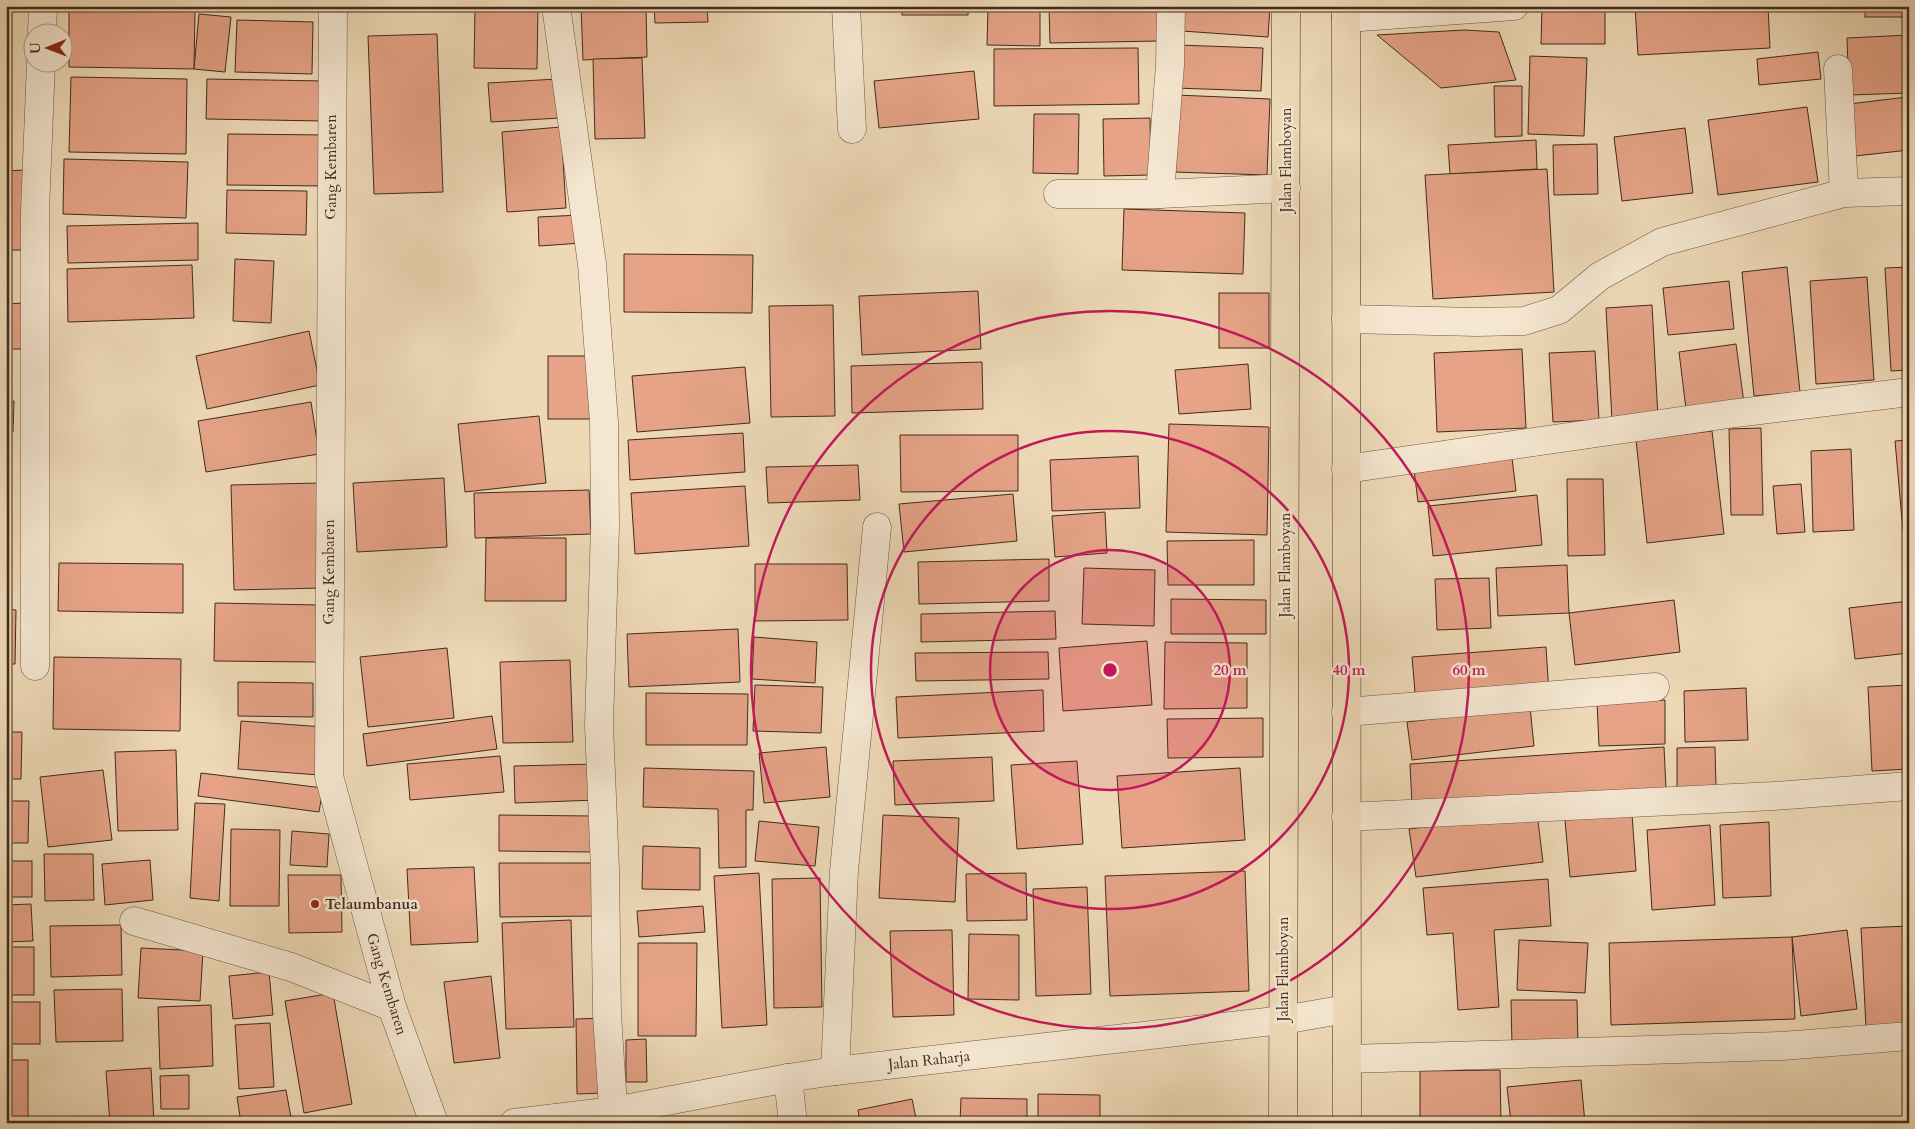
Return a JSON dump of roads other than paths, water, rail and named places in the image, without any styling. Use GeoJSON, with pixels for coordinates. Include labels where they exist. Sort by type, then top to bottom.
{"type":"FeatureCollection","features":[{"type":"Feature","properties":{"kind":"main road","name":"Jalan Flamboyan"},"geometry":{"type":"LineString","coordinates":[[1283,1123],[1286,6]]}},
{"type":"Feature","properties":{"kind":"main road"},"geometry":{"type":"LineString","coordinates":[[1346,12],[1347,1123]]}},
{"type":"Feature","properties":{"kind":"street"},"geometry":{"type":"LineString","coordinates":[[42,22],[43,6]]}},
{"type":"Feature","properties":{"kind":"street","name":"Gang Kembaren"},"geometry":{"type":"LineString","coordinates":[[333,6],[328,596],[329,776],[392,1007],[434,1123]]}},
{"type":"Feature","properties":{"kind":"street"},"geometry":{"type":"LineString","coordinates":[[556,6],[592,264],[604,422],[605,526],[599,725],[605,869],[606,1014],[614,1117]]}},
{"type":"Feature","properties":{"kind":"street"},"geometry":{"type":"LineString","coordinates":[[846,6],[852,130]]}},
{"type":"Feature","properties":{"kind":"street"},"geometry":{"type":"LineString","coordinates":[[1160,194],[1170,65],[1171,6]]}},
{"type":"Feature","properties":{"kind":"street"},"geometry":{"type":"LineString","coordinates":[[1346,12],[1514,6]]}},
{"type":"Feature","properties":{"kind":"street"},"geometry":{"type":"LineString","coordinates":[[1838,69],[1844,193]]}},
{"type":"Feature","properties":{"kind":"street"},"geometry":{"type":"LineString","coordinates":[[35,666],[35,211],[41,72]]}},
{"type":"Feature","properties":{"kind":"street"},"geometry":{"type":"LineString","coordinates":[[1058,194],[1160,194],[1286,188]]}},
{"type":"Feature","properties":{"kind":"street"},"geometry":{"type":"LineString","coordinates":[[1346,319],[1477,322],[1524,320],[1559,310],[1600,276],[1662,242],[1844,193],[1909,192]]}},
{"type":"Feature","properties":{"kind":"street"},"geometry":{"type":"LineString","coordinates":[[1346,469],[1728,414],[1909,392]]}},
{"type":"Feature","properties":{"kind":"street"},"geometry":{"type":"LineString","coordinates":[[835,1071],[844,871],[877,527]]}},
{"type":"Feature","properties":{"kind":"street"},"geometry":{"type":"LineString","coordinates":[[1346,712],[1654,687]]}},
{"type":"Feature","properties":{"kind":"street"},"geometry":{"type":"LineString","coordinates":[[1346,817],[1774,796],[1909,786]]}},
{"type":"Feature","properties":{"kind":"street"},"geometry":{"type":"LineString","coordinates":[[134,921],[291,966],[392,1007]]}},
{"type":"Feature","properties":{"kind":"street","name":"Jalan Raharja"},"geometry":{"type":"LineString","coordinates":[[514,1123],[614,1117],[788,1078],[835,1071],[1283,1020],[1346,1009]]}},
{"type":"Feature","properties":{"kind":"street"},"geometry":{"type":"LineString","coordinates":[[1347,1058],[1782,1046],[1909,1036]]}},
{"type":"Feature","properties":{"kind":"street"},"geometry":{"type":"LineString","coordinates":[[788,1078],[793,1123]]}},
{"type":"Feature","properties":{"kind":"place","name":"Telaumbanua"},"geometry":{"type":"Point","coordinates":[315,904]}}]}
